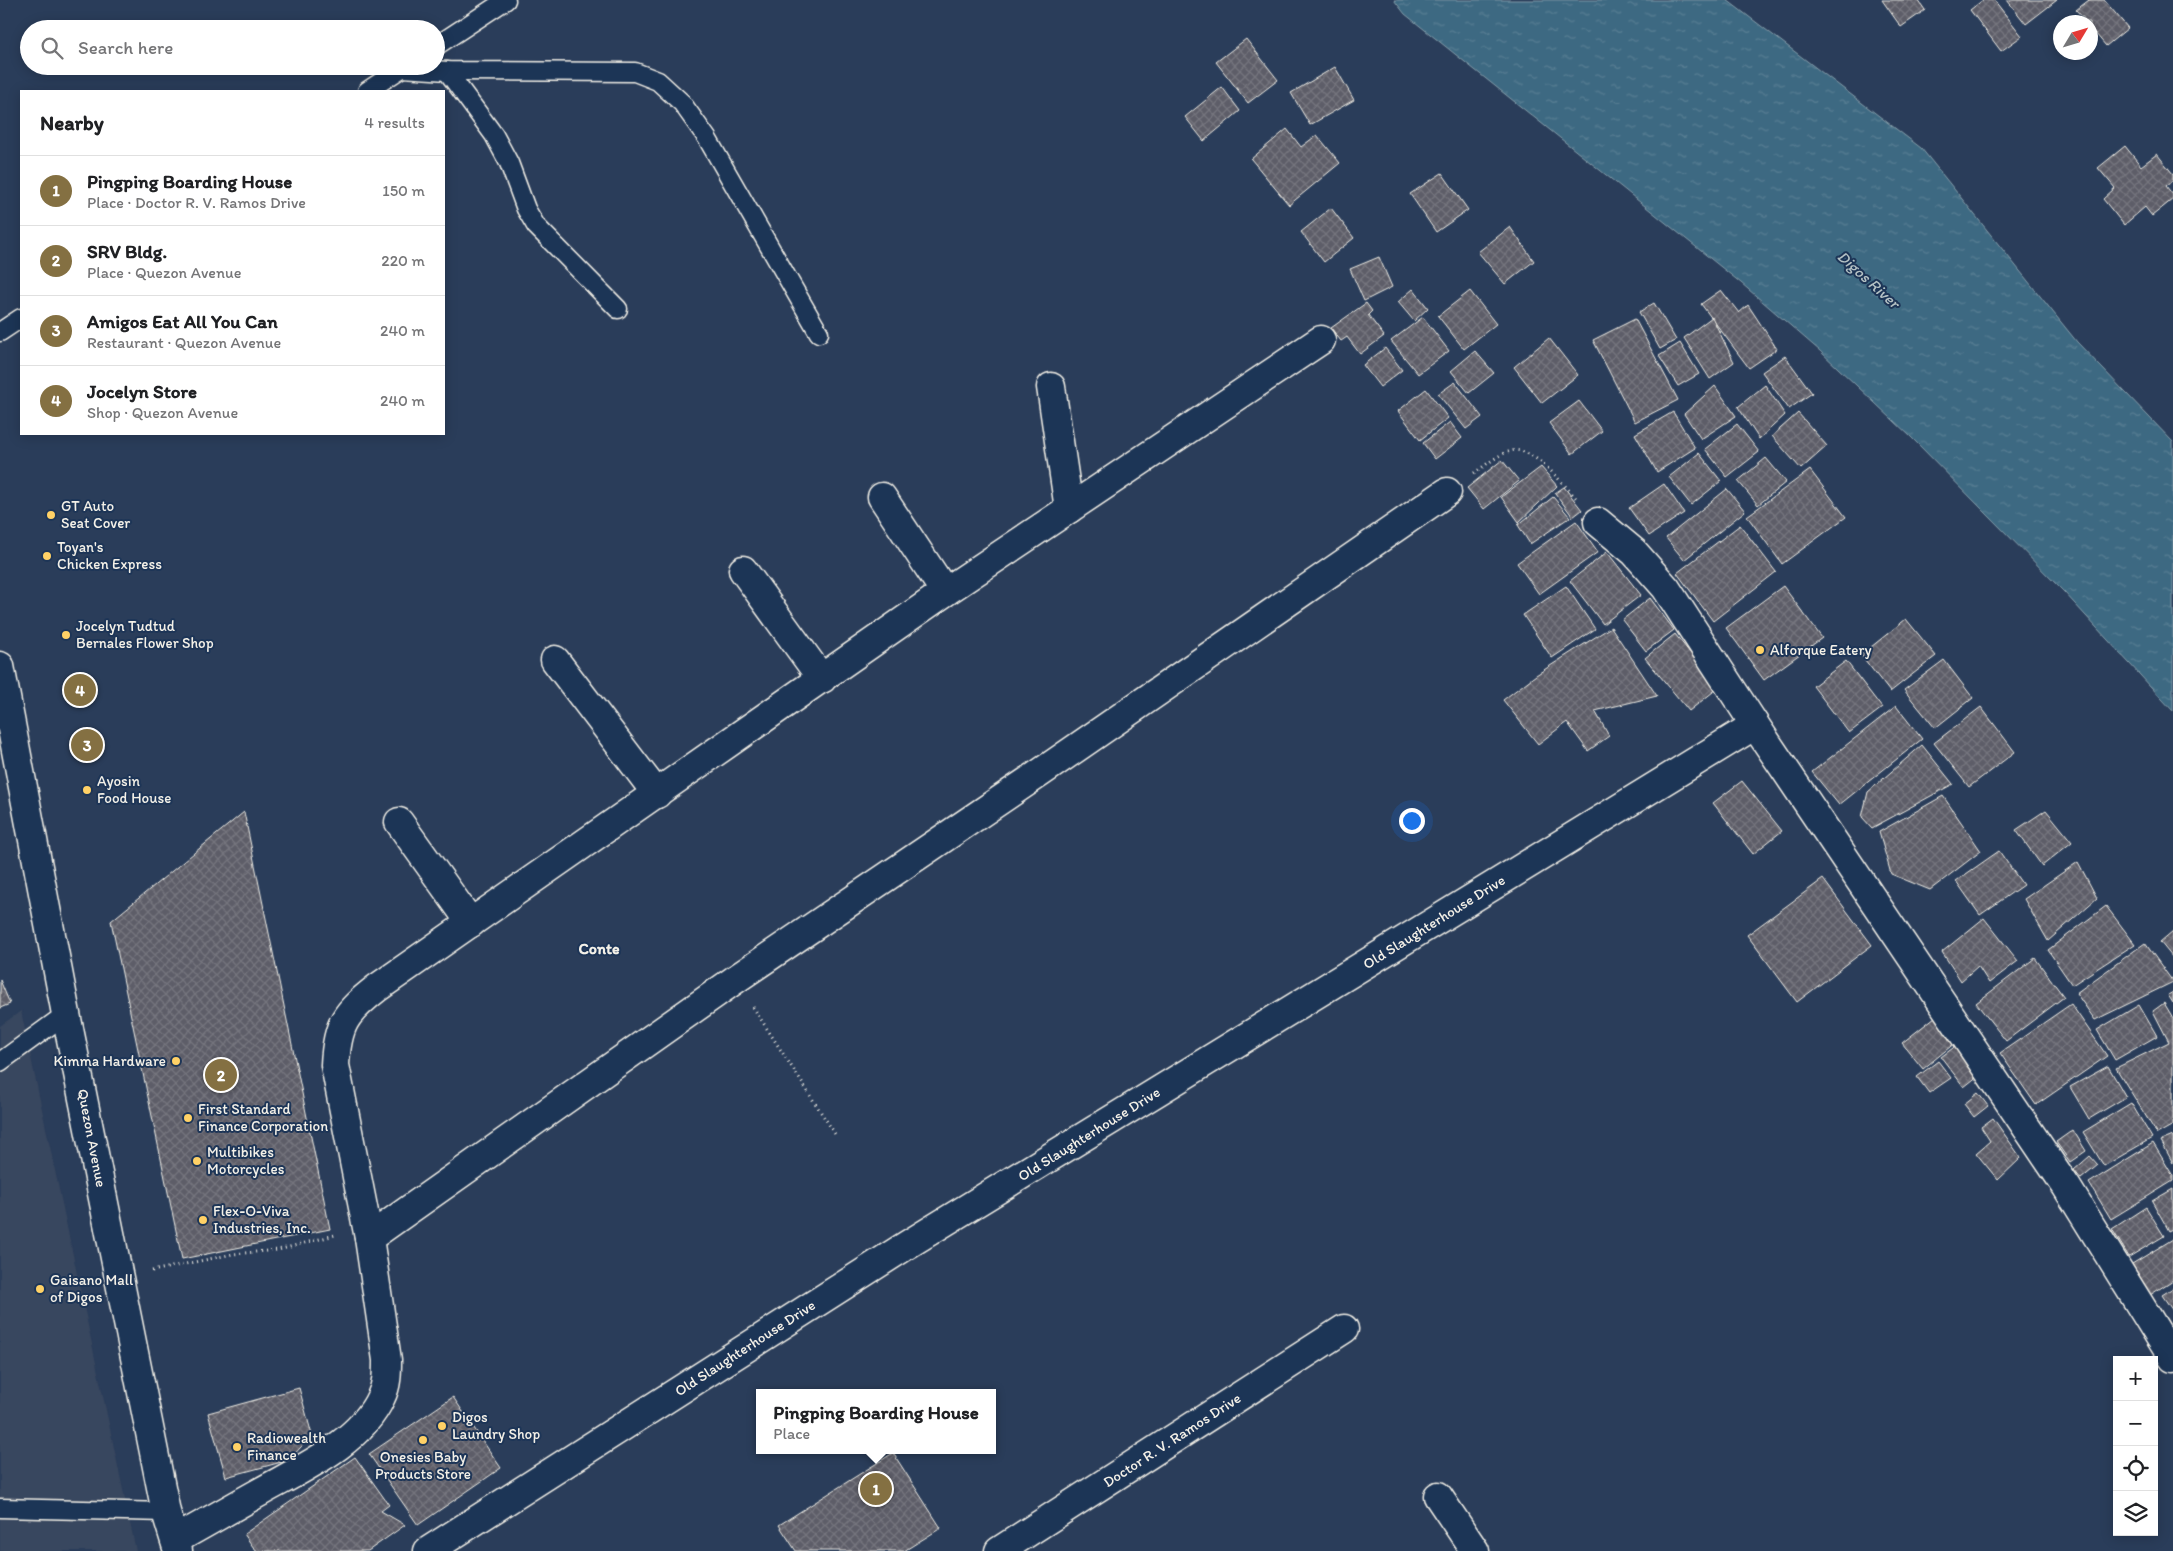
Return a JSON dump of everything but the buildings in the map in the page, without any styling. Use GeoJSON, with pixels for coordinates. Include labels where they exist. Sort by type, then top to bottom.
{"type":"FeatureCollection","features":[{"type":"Feature","properties":{"kind":"street"},"geometry":{"type":"LineString","coordinates":[[176,1546],[324,1456],[349,1436],[370,1414],[381,1397],[387,1378],[387,1360],[368,1233],[335,1065],[336,1044],[340,1031],[345,1019],[359,1002],[945,592],[1321,340]]}},
{"type":"Feature","properties":{"kind":"street"},"geometry":{"type":"LineString","coordinates":[[1051,387],[1070,509]]}},
{"type":"Feature","properties":{"kind":"street"},"geometry":{"type":"LineString","coordinates":[[368,1233],[1447,492]]}},
{"type":"Feature","properties":{"kind":"street"},"geometry":{"type":"LineString","coordinates":[[882,497],[945,592]]}},
{"type":"Feature","properties":{"kind":"street"},"geometry":{"type":"LineString","coordinates":[[1598,522],[1634,552],[1666,588],[1755,725],[2066,1186],[2173,1358]]}},
{"type":"Feature","properties":{"kind":"street"},"geometry":{"type":"LineString","coordinates":[[743,570],[822,679]]}},
{"type":"Feature","properties":{"kind":"street"},"geometry":{"type":"LineString","coordinates":[[555,660],[657,794]]}},
{"type":"Feature","properties":{"kind":"street","name":"Quezon Avenue"},"geometry":{"type":"LineString","coordinates":[[0,666],[66,1014],[166,1512],[176,1546]]}},
{"type":"Feature","properties":{"kind":"street","name":"Old Slaughterhouse Drive"},"geometry":{"type":"LineString","coordinates":[[428,1551],[907,1245],[1755,725]]}},
{"type":"Feature","properties":{"kind":"street"},"geometry":{"type":"LineString","coordinates":[[399,822],[471,923]]}},
{"type":"Feature","properties":{"kind":"street","name":"Doctor R. V. Ramos Drive"},"geometry":{"type":"LineString","coordinates":[[999,1551],[1344,1329]]}},
{"type":"Feature","properties":{"kind":"street"},"geometry":{"type":"LineString","coordinates":[[1438,1496],[1475,1551]]}},
{"type":"Feature","properties":{"kind":"lane"},"geometry":{"type":"LineString","coordinates":[[445,40],[506,0]]}},
{"type":"Feature","properties":{"kind":"lane"},"geometry":{"type":"LineString","coordinates":[[447,71],[494,135],[509,163],[526,209],[536,226],[618,309]]}},
{"type":"Feature","properties":{"kind":"lane"},"geometry":{"type":"LineString","coordinates":[[447,71],[634,72],[658,81],[682,103],[707,138],[819,333]]}},
{"type":"Feature","properties":{"kind":"lane"},"geometry":{"type":"LineString","coordinates":[[369,90],[392,75]]}},
{"type":"Feature","properties":{"kind":"lane"},"geometry":{"type":"LineString","coordinates":[[0,332],[20,319]]}},
{"type":"Feature","properties":{"kind":"lane"},"geometry":{"type":"LineString","coordinates":[[0,1062],[66,1014]]}},
{"type":"Feature","properties":{"kind":"lane"},"geometry":{"type":"LineString","coordinates":[[0,1508],[166,1512]]}},
{"type":"Feature","properties":{"kind":"path"},"geometry":{"type":"LineString","coordinates":[[1447,492],[1498,457],[1511,451],[1520,450],[1543,464],[1598,522]]}},
{"type":"Feature","properties":{"kind":"path"},"geometry":{"type":"LineString","coordinates":[[736,979],[837,1137]]}},
{"type":"Feature","properties":{"kind":"path"},"geometry":{"type":"LineString","coordinates":[[120,1278],[233,1254],[278,1250],[368,1233]]}},
{"type":"Feature","properties":{"kind":"shaded area","name":"Gaisano Mall of Digos"},"geometry":{"type":"Polygon","coordinates":[[[21,1011],[136,1551],[0,1551],[0,1026],[21,1011]]]}},
{"type":"Feature","properties":{"kind":"water","name":"Digos River"},"geometry":{"type":"Polygon","coordinates":[[[1394,0],[1727,0],[1921,148],[2077,342],[2173,442],[2173,711],[2064,592],[1911,437],[1820,351],[1741,283],[1405,14],[1394,0]]]}},
{"type":"Feature","properties":{"kind":"place","name":"GT Auto Seat Cover"},"geometry":{"type":"Point","coordinates":[51,515]}},
{"type":"Feature","properties":{"kind":"place","name":"Toyan's Chicken Express"},"geometry":{"type":"Point","coordinates":[47,556]}},
{"type":"Feature","properties":{"kind":"place","name":"Jocelyn Tudtud Bernales Flower Shop"},"geometry":{"type":"Point","coordinates":[66,635]}},
{"type":"Feature","properties":{"kind":"place","name":"Alforque Eatery"},"geometry":{"type":"Point","coordinates":[1760,650]}},
{"type":"Feature","properties":{"kind":"place","name":"Jocelyn Store"},"geometry":{"type":"Point","coordinates":[80,690]}},
{"type":"Feature","properties":{"kind":"place","name":"Amigos Eat All You Can"},"geometry":{"type":"Point","coordinates":[87,745]}},
{"type":"Feature","properties":{"kind":"place","name":"Ayosin Food House"},"geometry":{"type":"Point","coordinates":[87,790]}},
{"type":"Feature","properties":{"kind":"place","name":"Kimma Hardware"},"geometry":{"type":"Point","coordinates":[176,1061]}},
{"type":"Feature","properties":{"kind":"place","name":"SRV Bldg."},"geometry":{"type":"Point","coordinates":[221,1075]}},
{"type":"Feature","properties":{"kind":"place","name":"First Standard Finance Corporation"},"geometry":{"type":"Point","coordinates":[188,1118]}},
{"type":"Feature","properties":{"kind":"place","name":"Multibikes Motorcycles"},"geometry":{"type":"Point","coordinates":[197,1161]}},
{"type":"Feature","properties":{"kind":"place","name":"Flex-O-Viva Industries, Inc."},"geometry":{"type":"Point","coordinates":[203,1220]}},
{"type":"Feature","properties":{"kind":"place","name":"Gaisano Mall of Digos"},"geometry":{"type":"Point","coordinates":[40,1289]}},
{"type":"Feature","properties":{"kind":"place","name":"Digos Laundry Shop"},"geometry":{"type":"Point","coordinates":[442,1426]}},
{"type":"Feature","properties":{"kind":"place","name":"Onesies Baby Products Store"},"geometry":{"type":"Point","coordinates":[423,1440]}},
{"type":"Feature","properties":{"kind":"place","name":"Radiowealth Finance"},"geometry":{"type":"Point","coordinates":[237,1447]}},
{"type":"Feature","properties":{"kind":"place","name":"Pingping Boarding House"},"geometry":{"type":"Point","coordinates":[876,1489]}},
{"type":"Feature","properties":{"kind":"district","name":"Conte"},"geometry":{"type":"Point","coordinates":[599,948]}}]}
